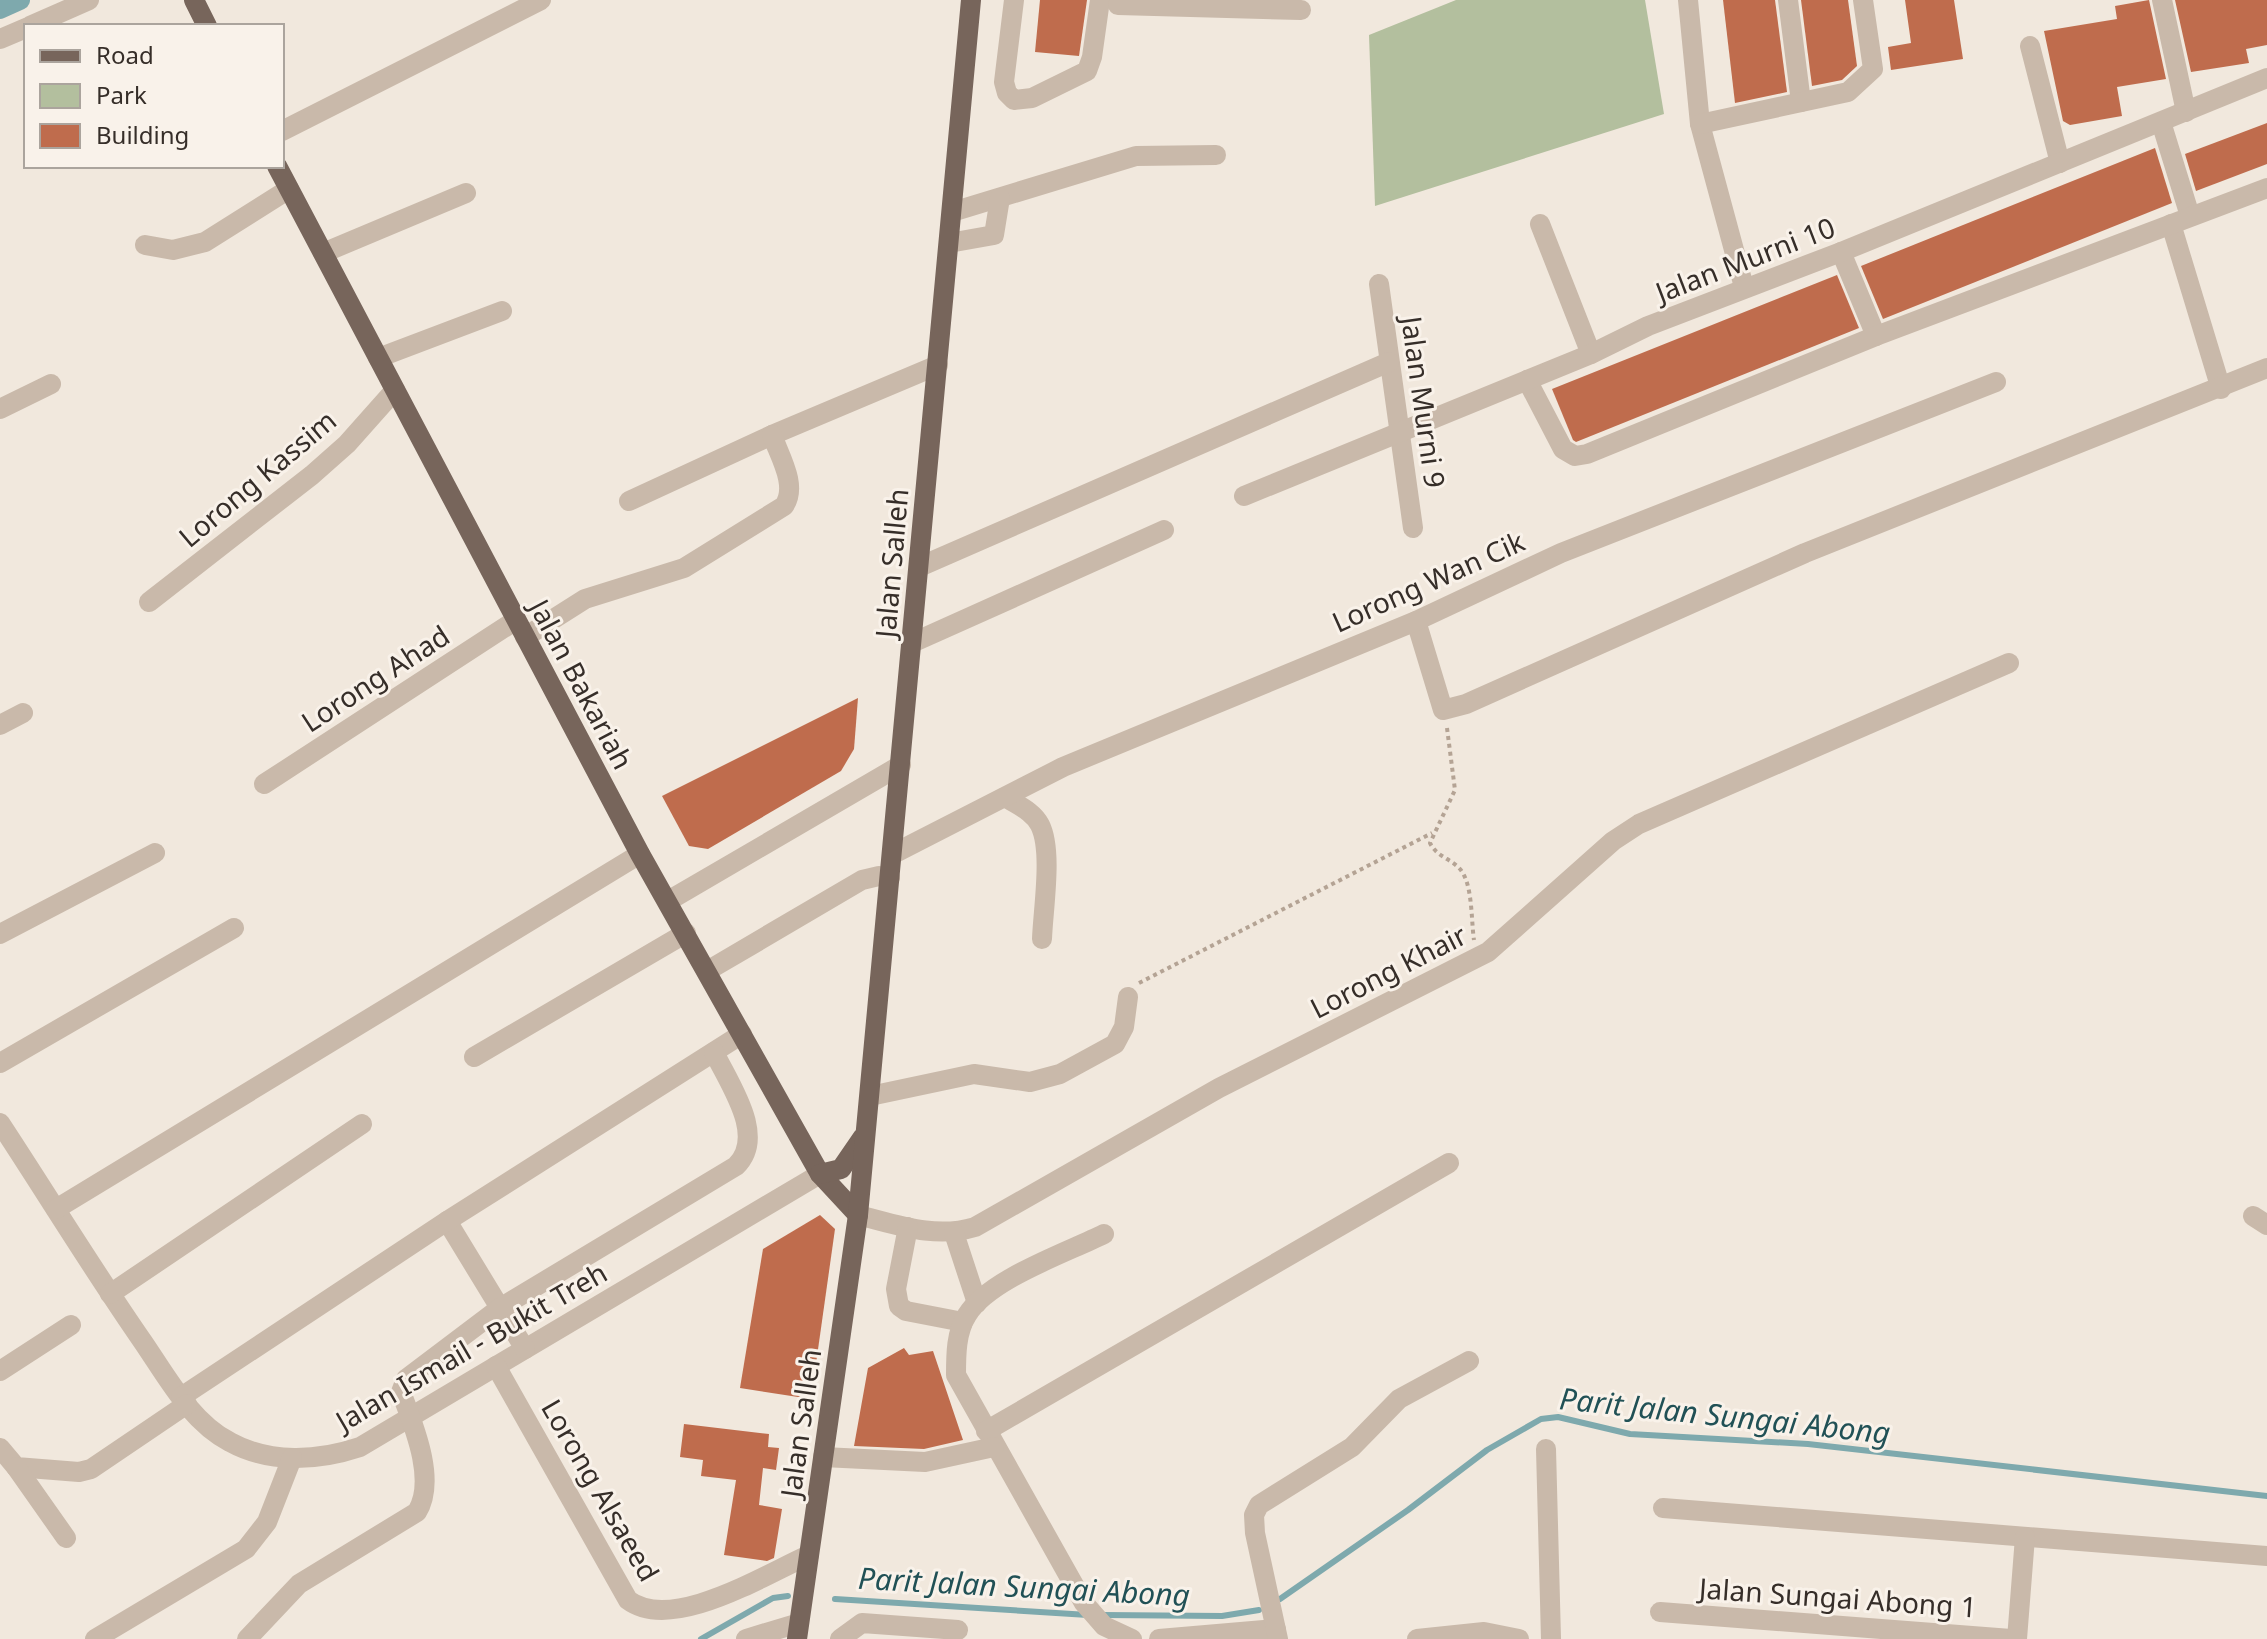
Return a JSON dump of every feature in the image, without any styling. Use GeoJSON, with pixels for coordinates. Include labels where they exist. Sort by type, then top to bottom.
{"type":"FeatureCollection","features":[{"type":"Feature","properties":{"kind":"main road"},"geometry":{"type":"LineString","coordinates":[[194,0],[206,24]]}},
{"type":"Feature","properties":{"kind":"main road","name":"Jalan Salleh"},"geometry":{"type":"LineString","coordinates":[[798,1631],[858,1215],[971,0]]}},
{"type":"Feature","properties":{"kind":"main road","name":"Jalan Bakariah"},"geometry":{"type":"LineString","coordinates":[[278,168],[640,854],[820,1174],[858,1215]]}},
{"type":"Feature","properties":{"kind":"main road"},"geometry":{"type":"LineString","coordinates":[[820,1174],[841,1169],[867,1130]]}},
{"type":"Feature","properties":{"kind":"street"},"geometry":{"type":"LineString","coordinates":[[35,24],[89,0]]}},
{"type":"Feature","properties":{"kind":"street"},"geometry":{"type":"LineString","coordinates":[[284,130],[541,0]]}},
{"type":"Feature","properties":{"kind":"street"},"geometry":{"type":"LineString","coordinates":[[1014,0],[1004,82],[1007,93],[1014,100],[1032,98],[1087,71],[1109,2],[1301,10]]}},
{"type":"Feature","properties":{"kind":"street"},"geometry":{"type":"LineString","coordinates":[[1688,0],[1700,124],[1744,287]]}},
{"type":"Feature","properties":{"kind":"street"},"geometry":{"type":"LineString","coordinates":[[1788,0],[1801,102]]}},
{"type":"Feature","properties":{"kind":"street"},"geometry":{"type":"LineString","coordinates":[[1700,124],[1848,92],[1873,69],[1863,0]]}},
{"type":"Feature","properties":{"kind":"street"},"geometry":{"type":"LineString","coordinates":[[2162,0],[2186,112]]}},
{"type":"Feature","properties":{"kind":"street"},"geometry":{"type":"LineString","coordinates":[[0,39],[24,29]]}},
{"type":"Feature","properties":{"kind":"street"},"geometry":{"type":"LineString","coordinates":[[2030,46],[2060,163]]}},
{"type":"Feature","properties":{"kind":"street","name":"Jalan Murni 10"},"geometry":{"type":"LineString","coordinates":[[1244,496],[1591,354],[1648,326],[1841,252],[2267,78]]}},
{"type":"Feature","properties":{"kind":"street"},"geometry":{"type":"LineString","coordinates":[[2161,122],[2180,220],[2221,389]]}},
{"type":"Feature","properties":{"kind":"street"},"geometry":{"type":"LineString","coordinates":[[952,212],[1136,156],[1216,155]]}},
{"type":"Feature","properties":{"kind":"street"},"geometry":{"type":"LineString","coordinates":[[1527,380],[1563,449],[1575,456],[1876,336],[2267,188]]}},
{"type":"Feature","properties":{"kind":"street"},"geometry":{"type":"LineString","coordinates":[[145,245],[173,250],[205,242],[289,189]]}},
{"type":"Feature","properties":{"kind":"street"},"geometry":{"type":"LineString","coordinates":[[323,253],[466,193]]}},
{"type":"Feature","properties":{"kind":"street"},"geometry":{"type":"LineString","coordinates":[[949,243],[994,235],[1000,198]]}},
{"type":"Feature","properties":{"kind":"street"},"geometry":{"type":"LineString","coordinates":[[1540,224],[1591,354]]}},
{"type":"Feature","properties":{"kind":"street"},"geometry":{"type":"LineString","coordinates":[[1841,252],[1876,336]]}},
{"type":"Feature","properties":{"kind":"street","name":"Jalan Murni 9"},"geometry":{"type":"LineString","coordinates":[[1379,284],[1413,528]]}},
{"type":"Feature","properties":{"kind":"street"},"geometry":{"type":"LineString","coordinates":[[378,358],[502,311]]}},
{"type":"Feature","properties":{"kind":"street"},"geometry":{"type":"LineString","coordinates":[[919,567],[1389,362]]}},
{"type":"Feature","properties":{"kind":"street"},"geometry":{"type":"LineString","coordinates":[[629,501],[772,435],[938,365]]}},
{"type":"Feature","properties":{"kind":"street"},"geometry":{"type":"LineString","coordinates":[[1416,621],[1443,710],[1466,704],[1805,553],[2267,368]]}},
{"type":"Feature","properties":{"kind":"street","name":"Lorong Wan Cik"},"geometry":{"type":"LineString","coordinates":[[893,854],[1089,756],[1416,621],[1662,510],[1996,382]]}},
{"type":"Feature","properties":{"kind":"street"},"geometry":{"type":"LineString","coordinates":[[0,409],[51,384]]}},
{"type":"Feature","properties":{"kind":"street","name":"Lorong Kassim"},"geometry":{"type":"LineString","coordinates":[[149,602],[312,475],[347,444],[395,390]]}},
{"type":"Feature","properties":{"kind":"street","name":"Lorong Ahad"},"geometry":{"type":"LineString","coordinates":[[264,784],[521,628],[585,599],[684,568],[784,506],[791,497],[790,487],[772,435]]}},
{"type":"Feature","properties":{"kind":"street"},"geometry":{"type":"LineString","coordinates":[[912,643],[1164,530]]}},
{"type":"Feature","properties":{"kind":"street","name":"Lorong Khair"},"geometry":{"type":"LineString","coordinates":[[858,1215],[908,1227],[954,1233],[975,1227],[1219,1088],[1476,958],[1613,841],[1639,824],[2009,663]]}},
{"type":"Feature","properties":{"kind":"street"},"geometry":{"type":"LineString","coordinates":[[0,725],[23,713]]}},
{"type":"Feature","properties":{"kind":"street"},"geometry":{"type":"LineString","coordinates":[[668,901],[901,765]]}},
{"type":"Feature","properties":{"kind":"street"},"geometry":{"type":"LineString","coordinates":[[1005,797],[1029,811],[1039,823],[1046,842],[1042,939]]}},
{"type":"Feature","properties":{"kind":"street"},"geometry":{"type":"LineString","coordinates":[[0,934],[155,853]]}},
{"type":"Feature","properties":{"kind":"street"},"geometry":{"type":"LineString","coordinates":[[56,1209],[640,854]]}},
{"type":"Feature","properties":{"kind":"street"},"geometry":{"type":"LineString","coordinates":[[707,971],[862,880],[879,876],[890,878]]}},
{"type":"Feature","properties":{"kind":"street"},"geometry":{"type":"LineString","coordinates":[[0,1063],[234,928]]}},
{"type":"Feature","properties":{"kind":"street"},"geometry":{"type":"LineString","coordinates":[[474,1057],[686,933]]}},
{"type":"Feature","properties":{"kind":"street"},"geometry":{"type":"LineString","coordinates":[[870,1096],[974,1074],[1030,1082],[1060,1074],[1115,1044],[1124,1027],[1128,997]]}},
{"type":"Feature","properties":{"kind":"street"},"geometry":{"type":"LineString","coordinates":[[16,1467],[79,1472],[91,1469],[184,1401],[447,1221],[742,1034]]}},
{"type":"Feature","properties":{"kind":"street"},"geometry":{"type":"LineString","coordinates":[[247,1639],[299,1584],[417,1512],[424,1500],[426,1482],[411,1417],[401,1392],[406,1379],[500,1308],[736,1166],[746,1157],[750,1144],[747,1124],[714,1052]]}},
{"type":"Feature","properties":{"kind":"street","name":"Jalan Ismail - Bukit Treh"},"geometry":{"type":"LineString","coordinates":[[0,1123],[110,1294],[184,1401],[231,1443],[292,1458],[332,1456],[360,1447],[820,1174]]}},
{"type":"Feature","properties":{"kind":"street"},"geometry":{"type":"LineString","coordinates":[[110,1294],[362,1124]]}},
{"type":"Feature","properties":{"kind":"street"},"geometry":{"type":"LineString","coordinates":[[823,1457],[925,1462],[990,1439],[1449,1163]]}},
{"type":"Feature","properties":{"kind":"street"},"geometry":{"type":"LineString","coordinates":[[447,1221],[525,1349]]}},
{"type":"Feature","properties":{"kind":"street"},"geometry":{"type":"LineString","coordinates":[[908,1227],[896,1289],[899,1306],[906,1311],[963,1322]]}},
{"type":"Feature","properties":{"kind":"street"},"geometry":{"type":"LineString","coordinates":[[954,1233],[977,1303]]}},
{"type":"Feature","properties":{"kind":"street"},"geometry":{"type":"LineString","coordinates":[[1104,1234],[1002,1284],[977,1303],[963,1322],[958,1338],[956,1375],[1084,1603],[1104,1626],[1132,1639]]}},
{"type":"Feature","properties":{"kind":"street"},"geometry":{"type":"LineString","coordinates":[[0,1371],[71,1325]]}},
{"type":"Feature","properties":{"kind":"street"},"geometry":{"type":"LineString","coordinates":[[1159,1639],[1277,1634],[1255,1533],[1254,1515],[1259,1505],[1352,1447],[1399,1399],[1469,1361]]}},
{"type":"Feature","properties":{"kind":"street","name":"Lorong Alsaeed"},"geometry":{"type":"LineString","coordinates":[[496,1366],[628,1600],[641,1609],[683,1610],[809,1555]]}},
{"type":"Feature","properties":{"kind":"street"},"geometry":{"type":"LineString","coordinates":[[0,1448],[66,1538]]}},
{"type":"Feature","properties":{"kind":"street"},"geometry":{"type":"LineString","coordinates":[[1546,1449],[1551,1639]]}},
{"type":"Feature","properties":{"kind":"street"},"geometry":{"type":"LineString","coordinates":[[95,1639],[246,1549],[267,1522],[292,1458]]}},
{"type":"Feature","properties":{"kind":"street"},"geometry":{"type":"LineString","coordinates":[[1663,1508],[2267,1556]]}},
{"type":"Feature","properties":{"kind":"street"},"geometry":{"type":"LineString","coordinates":[[2014,1639],[2025,1537]]}},
{"type":"Feature","properties":{"kind":"street","name":"Jalan Sungai Abong 1"},"geometry":{"type":"LineString","coordinates":[[1660,1612],[2014,1639]]}},
{"type":"Feature","properties":{"kind":"street"},"geometry":{"type":"LineString","coordinates":[[840,1639],[862,1623],[958,1630]]}},
{"type":"Feature","properties":{"kind":"street"},"geometry":{"type":"LineString","coordinates":[[746,1639],[798,1631]]}},
{"type":"Feature","properties":{"kind":"street"},"geometry":{"type":"LineString","coordinates":[[1417,1639],[1484,1632],[1519,1639]]}},
{"type":"Feature","properties":{"kind":"path"},"geometry":{"type":"LineString","coordinates":[[1443,710],[1455,790],[1453,800],[1432,833],[1430,843],[1434,850],[1460,869],[1466,882],[1476,958]]}},
{"type":"Feature","properties":{"kind":"path"},"geometry":{"type":"LineString","coordinates":[[1128,997],[1144,979],[1432,833]]}},
{"type":"Feature","properties":{"kind":"green space"},"geometry":{"type":"Polygon","coordinates":[[[1456,0],[1645,0],[1664,114],[1375,206],[1369,35],[1456,0]]]}},
{"type":"Feature","properties":{"kind":"building"},"geometry":{"type":"Polygon","coordinates":[[[1040,0],[1087,0],[1079,56],[1035,52],[1040,0]]]}},
{"type":"Feature","properties":{"kind":"building"},"geometry":{"type":"Polygon","coordinates":[[[1723,0],[1775,0],[1787,92],[1735,103],[1723,0]]]}},
{"type":"Feature","properties":{"kind":"building"},"geometry":{"type":"Polygon","coordinates":[[[1801,0],[1848,0],[1857,66],[1842,80],[1812,86],[1801,0]]]}},
{"type":"Feature","properties":{"kind":"building"},"geometry":{"type":"Polygon","coordinates":[[[1905,0],[1954,0],[1963,59],[1891,70],[1888,47],[1911,43],[1905,0]]]}},
{"type":"Feature","properties":{"kind":"building"},"geometry":{"type":"Polygon","coordinates":[[[2149,0],[2166,79],[2117,87],[2122,116],[2070,125],[2063,121],[2044,31],[2117,19],[2115,6],[2149,0]]]}},
{"type":"Feature","properties":{"kind":"building"},"geometry":{"type":"Polygon","coordinates":[[[2175,0],[2267,0],[2267,45],[2246,49],[2249,63],[2191,72],[2175,0]]]}},
{"type":"Feature","properties":{"kind":"building"},"geometry":{"type":"Polygon","coordinates":[[[2267,123],[2267,164],[2196,191],[2185,154],[2267,123]]]}},
{"type":"Feature","properties":{"kind":"building"},"geometry":{"type":"Polygon","coordinates":[[[2155,148],[2172,203],[1883,319],[1861,266],[2155,148]]]}},
{"type":"Feature","properties":{"kind":"building"},"geometry":{"type":"Polygon","coordinates":[[[1837,275],[1859,328],[1576,442],[1573,440],[1552,389],[1837,275]]]}},
{"type":"Feature","properties":{"kind":"building"},"geometry":{"type":"Polygon","coordinates":[[[858,698],[854,749],[841,771],[708,849],[689,846],[662,796],[858,698]]]}},
{"type":"Feature","properties":{"kind":"building"},"geometry":{"type":"Polygon","coordinates":[[[820,1215],[835,1229],[811,1399],[740,1388],[763,1249],[820,1215]]]}},
{"type":"Feature","properties":{"kind":"building"},"geometry":{"type":"Polygon","coordinates":[[[904,1348],[909,1355],[933,1351],[963,1440],[924,1449],[854,1446],[868,1368],[904,1348]]]}},
{"type":"Feature","properties":{"kind":"building"},"geometry":{"type":"Polygon","coordinates":[[[684,1424],[769,1434],[768,1447],[779,1448],[776,1470],[763,1468],[759,1505],[782,1509],[774,1558],[767,1561],[724,1555],[736,1480],[701,1476],[703,1460],[680,1457],[684,1424]]]}},
{"type":"Feature","properties":{"kind":"waterway"},"geometry":{"type":"LineString","coordinates":[[0,9],[20,0]]}},
{"type":"Feature","properties":{"kind":"waterway","name":"Parit Jalan Sungai Abong"},"geometry":{"type":"LineString","coordinates":[[1280,1599],[1408,1510],[1487,1450],[1541,1419],[1558,1417],[1630,1434],[1808,1444],[2267,1496]]}},
{"type":"Feature","properties":{"kind":"waterway"},"geometry":{"type":"LineString","coordinates":[[701,1639],[773,1598],[788,1596]]}},
{"type":"Feature","properties":{"kind":"waterway","name":"Parit Jalan Sungai Abong"},"geometry":{"type":"LineString","coordinates":[[835,1599],[1088,1615]]}},
{"type":"Feature","properties":{"kind":"waterway","name":"Parit Jalan Sungai Abong"},"geometry":{"type":"LineString","coordinates":[[1103,1615],[1222,1616],[1259,1610]]}}]}
